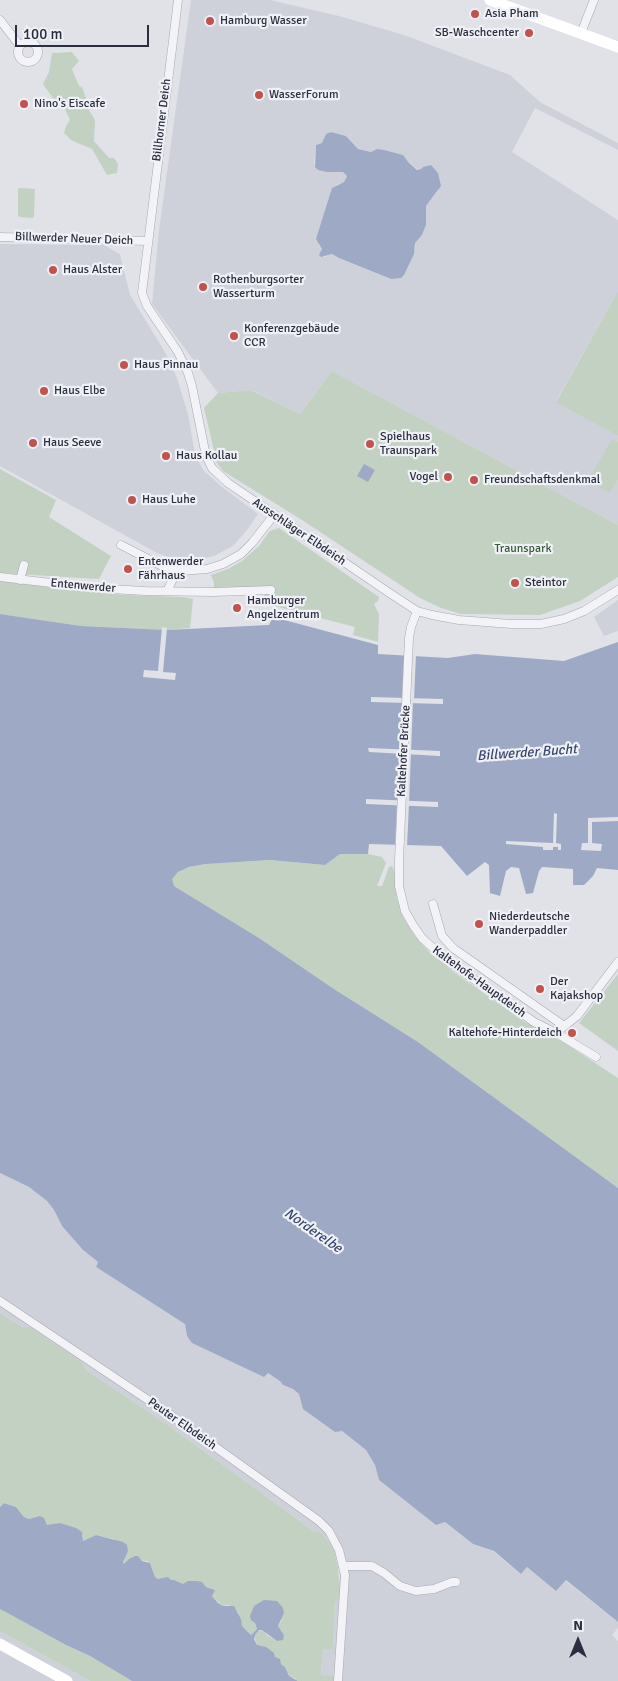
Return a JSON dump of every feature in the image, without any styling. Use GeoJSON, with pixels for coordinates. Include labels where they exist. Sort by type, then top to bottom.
{"type":"FeatureCollection","features":[{"type":"Feature","properties":{"kind":"street","name":"Billhorner Deich"},"geometry":{"type":"LineString","coordinates":[[148,241],[178,0]]}},
{"type":"Feature","properties":{"kind":"street"},"geometry":{"type":"LineString","coordinates":[[490,0],[618,47]]}},
{"type":"Feature","properties":{"kind":"street"},"geometry":{"type":"LineString","coordinates":[[581,33],[594,0]]}},
{"type":"Feature","properties":{"kind":"street"},"geometry":{"type":"LineString","coordinates":[[0,20],[20,46]]}},
{"type":"Feature","properties":{"kind":"street","name":"Billwerder Neuer Deich"},"geometry":{"type":"LineString","coordinates":[[0,237],[148,241]]}},
{"type":"Feature","properties":{"kind":"street","name":"Ausschläger Elbdeich"},"geometry":{"type":"LineString","coordinates":[[148,241],[142,293],[144,300],[178,352],[188,373],[208,461],[217,474],[228,483],[417,611],[459,620],[541,624],[564,619],[584,611],[618,590]]}},
{"type":"Feature","properties":{"kind":"street"},"geometry":{"type":"LineString","coordinates":[[121,545],[158,565],[177,571],[206,569],[235,558],[252,543],[274,515]]}},
{"type":"Feature","properties":{"kind":"street"},"geometry":{"type":"LineString","coordinates":[[20,580],[24,565]]}},
{"type":"Feature","properties":{"kind":"street"},"geometry":{"type":"LineString","coordinates":[[167,591],[177,571]]}},
{"type":"Feature","properties":{"kind":"street","name":"Entenwerder"},"geometry":{"type":"LineString","coordinates":[[0,577],[93,588],[167,591],[270,590]]}},
{"type":"Feature","properties":{"kind":"street","name":"Kaltehofer Brücke"},"geometry":{"type":"LineString","coordinates":[[400,847],[411,627],[417,611]]}},
{"type":"Feature","properties":{"kind":"street","name":"Kaltehofe-Hauptdeich"},"geometry":{"type":"LineString","coordinates":[[400,847],[398,876],[401,896],[410,920],[422,938],[445,959],[534,1022],[596,1057]]}},
{"type":"Feature","properties":{"kind":"street"},"geometry":{"type":"LineString","coordinates":[[433,904],[442,936],[453,948],[564,1026]]}},
{"type":"Feature","properties":{"kind":"street"},"geometry":{"type":"LineString","coordinates":[[558,1034],[564,1026],[577,1016],[618,962]]}},
{"type":"Feature","properties":{"kind":"street","name":"Peuter Elbdeich"},"geometry":{"type":"LineString","coordinates":[[0,1302],[170,1414],[319,1521],[329,1532],[344,1566],[338,1681]]}},
{"type":"Feature","properties":{"kind":"street"},"geometry":{"type":"LineString","coordinates":[[344,1566],[372,1566],[400,1586],[416,1591],[434,1590],[456,1582]]}},
{"type":"Feature","properties":{"kind":"street"},"geometry":{"type":"LineString","coordinates":[[0,1644],[67,1681]]}},
{"type":"Feature","properties":{"kind":"shaded area","name":"Hamburg Wasser"},"geometry":{"type":"Polygon","coordinates":[[[191,0],[270,0],[339,16],[404,35],[510,75],[540,102],[618,143],[618,150],[535,108],[512,152],[618,220],[618,291],[556,401],[618,436],[618,442],[612,439],[610,493],[618,480],[618,525],[332,371],[300,414],[252,390],[218,393],[152,304],[159,230],[191,0]],[[331,132],[326,134],[322,143],[316,145],[314,164],[321,171],[343,172],[347,176],[344,182],[336,185],[319,245],[322,249],[320,255],[324,257],[332,254],[391,279],[415,250],[415,243],[422,235],[426,225],[426,206],[438,191],[438,173],[431,165],[418,170],[406,159],[377,149],[371,152],[358,149],[346,136],[331,132]]]}},
{"type":"Feature","properties":{"kind":"shaded area"},"geometry":{"type":"Polygon","coordinates":[[[0,244],[104,245],[120,254],[130,295],[165,352],[177,378],[188,414],[195,454],[203,470],[258,514],[233,546],[214,556],[196,560],[177,560],[157,553],[0,466],[0,244]]]}},
{"type":"Feature","properties":{"kind":"shaded area"},"geometry":{"type":"Polygon","coordinates":[[[618,600],[618,631],[604,636],[594,617],[618,600]]]}},
{"type":"Feature","properties":{"kind":"shaded area"},"geometry":{"type":"Polygon","coordinates":[[[0,1173],[29,1187],[47,1201],[62,1226],[83,1250],[98,1262],[96,1267],[186,1324],[187,1336],[268,1373],[283,1385],[293,1389],[366,1450],[375,1465],[379,1480],[436,1524],[445,1522],[473,1544],[493,1551],[521,1574],[527,1567],[556,1591],[565,1580],[618,1622],[618,1628],[612,1635],[618,1641],[618,1681],[333,1681],[333,1676],[321,1676],[323,1649],[333,1649],[335,1602],[340,1576],[337,1560],[320,1532],[315,1532],[165,1423],[86,1370],[82,1362],[0,1313],[0,1173]]]}},
{"type":"Feature","properties":{"kind":"shaded area"},"geometry":{"type":"Polygon","coordinates":[[[0,1631],[90,1681],[0,1681],[0,1631]]]}},
{"type":"Feature","properties":{"kind":"green space"},"geometry":{"type":"Polygon","coordinates":[[[72,52],[79,61],[72,69],[79,86],[82,87],[88,104],[87,107],[95,120],[94,141],[109,158],[114,158],[118,164],[117,173],[107,175],[92,149],[71,140],[64,133],[70,120],[64,107],[52,97],[43,84],[49,72],[52,53],[72,52]]]}},
{"type":"Feature","properties":{"kind":"green space"},"geometry":{"type":"Polygon","coordinates":[[[18,189],[35,189],[33,218],[18,216],[18,189]]]}},
{"type":"Feature","properties":{"kind":"green space"},"geometry":{"type":"Polygon","coordinates":[[[618,291],[618,436],[556,402],[618,291]]]}},
{"type":"Feature","properties":{"kind":"green space","name":"Traunspark"},"geometry":{"type":"Polygon","coordinates":[[[332,371],[618,525],[618,577],[580,601],[540,615],[461,614],[441,608],[420,598],[302,520],[223,471],[217,463],[204,408],[218,393],[251,390],[300,414],[332,371]]]}},
{"type":"Feature","properties":{"kind":"green space"},"geometry":{"type":"Polygon","coordinates":[[[612,439],[618,442],[618,480],[610,493],[588,481],[612,439]]]}},
{"type":"Feature","properties":{"kind":"green space"},"geometry":{"type":"Polygon","coordinates":[[[0,469],[56,500],[49,517],[111,556],[99,579],[0,573],[0,469]]]}},
{"type":"Feature","properties":{"kind":"green space"},"geometry":{"type":"Polygon","coordinates":[[[279,528],[379,597],[378,601],[374,604],[379,614],[378,642],[353,635],[355,627],[271,605],[273,598],[264,598],[264,594],[271,587],[214,588],[211,575],[228,569],[242,561],[259,546],[270,531],[279,528]]]}},
{"type":"Feature","properties":{"kind":"green space"},"geometry":{"type":"Polygon","coordinates":[[[0,581],[89,592],[193,599],[190,628],[167,630],[81,626],[0,614],[0,581]]]}},
{"type":"Feature","properties":{"kind":"green space"},"geometry":{"type":"Polygon","coordinates":[[[340,854],[368,854],[382,857],[386,863],[377,886],[382,886],[389,867],[392,866],[397,899],[404,919],[414,935],[429,952],[455,973],[525,1022],[563,1042],[618,1078],[618,1188],[418,1042],[334,989],[259,938],[174,886],[171,879],[178,872],[189,867],[206,864],[270,860],[325,865],[340,854]]]}},
{"type":"Feature","properties":{"kind":"green space"},"geometry":{"type":"Polygon","coordinates":[[[618,974],[618,1051],[579,1023],[618,974]]]}},
{"type":"Feature","properties":{"kind":"green space"},"geometry":{"type":"Polygon","coordinates":[[[0,1313],[23,1327],[29,1327],[82,1362],[86,1370],[165,1423],[315,1532],[320,1532],[334,1551],[338,1567],[340,1599],[335,1602],[333,1649],[323,1649],[321,1675],[334,1676],[333,1681],[298,1681],[289,1676],[285,1667],[257,1645],[254,1636],[259,1630],[264,1631],[277,1641],[284,1635],[278,1626],[282,1620],[254,1621],[257,1629],[251,1635],[242,1626],[238,1612],[228,1605],[223,1606],[218,1602],[212,1596],[212,1589],[158,1579],[155,1577],[150,1563],[147,1561],[139,1560],[124,1564],[114,1539],[96,1535],[83,1541],[83,1535],[47,1525],[37,1517],[29,1519],[24,1517],[16,1507],[4,1503],[0,1507],[0,1313]]]}},
{"type":"Feature","properties":{"kind":"green space"},"geometry":{"type":"Polygon","coordinates":[[[0,1609],[90,1656],[132,1681],[90,1681],[0,1631],[0,1609]]]}},
{"type":"Feature","properties":{"kind":"water"},"geometry":{"type":"Polygon","coordinates":[[[331,132],[346,136],[358,149],[371,152],[377,149],[403,155],[417,170],[431,165],[438,173],[441,186],[426,206],[426,225],[422,235],[415,243],[414,254],[401,278],[391,279],[332,254],[321,257],[319,255],[322,249],[316,239],[332,188],[344,182],[347,176],[343,172],[327,172],[318,170],[315,167],[316,145],[322,143],[326,134],[331,132]]]}},
{"type":"Feature","properties":{"kind":"water"},"geometry":{"type":"Polygon","coordinates":[[[364,464],[375,470],[368,482],[357,476],[364,464]]]}},
{"type":"Feature","properties":{"kind":"water"},"geometry":{"type":"Polygon","coordinates":[[[0,614],[81,626],[167,630],[269,625],[273,617],[378,645],[378,654],[448,658],[475,654],[564,661],[618,642],[618,870],[597,868],[593,876],[584,885],[573,885],[573,869],[542,867],[539,871],[533,893],[526,894],[519,868],[511,867],[506,871],[500,896],[490,893],[489,865],[485,862],[467,876],[441,846],[369,844],[368,854],[340,854],[325,865],[270,860],[206,864],[189,867],[178,872],[172,879],[174,886],[259,938],[334,989],[418,1042],[618,1188],[618,1622],[566,1580],[556,1591],[527,1567],[521,1574],[494,1551],[473,1544],[445,1522],[436,1525],[379,1480],[375,1465],[366,1450],[342,1431],[335,1432],[303,1409],[299,1394],[293,1389],[283,1385],[268,1373],[264,1377],[192,1343],[187,1336],[185,1324],[96,1267],[98,1262],[83,1250],[62,1226],[47,1201],[29,1187],[0,1173],[0,614]],[[371,697],[371,702],[443,704],[443,699],[371,697]],[[368,748],[369,752],[440,756],[440,751],[368,748]],[[366,799],[366,804],[438,807],[438,802],[366,799]]]}},
{"type":"Feature","properties":{"kind":"water"},"geometry":{"type":"Polygon","coordinates":[[[4,1503],[16,1507],[24,1517],[29,1519],[40,1516],[44,1518],[47,1525],[60,1523],[76,1528],[82,1532],[83,1541],[96,1535],[123,1542],[127,1545],[128,1551],[123,1562],[124,1564],[129,1559],[138,1556],[142,1561],[150,1563],[155,1577],[158,1579],[168,1577],[183,1584],[188,1581],[202,1582],[206,1587],[215,1590],[212,1596],[218,1603],[223,1606],[234,1606],[241,1619],[242,1626],[251,1635],[257,1629],[250,1616],[254,1606],[264,1600],[277,1601],[283,1608],[284,1613],[278,1626],[284,1635],[283,1640],[277,1641],[262,1630],[259,1630],[254,1639],[257,1645],[266,1647],[274,1653],[275,1657],[280,1659],[289,1676],[298,1681],[132,1681],[90,1656],[0,1609],[0,1507],[4,1503]]]}},
{"type":"Feature","properties":{"kind":"pier"},"geometry":{"type":"Polygon","coordinates":[[[162,627],[167,628],[163,672],[176,673],[175,680],[143,677],[144,670],[158,671],[162,627]]]}},
{"type":"Feature","properties":{"kind":"pier"},"geometry":{"type":"Polygon","coordinates":[[[404,655],[416,655],[414,700],[402,700],[404,655]]]}},
{"type":"Feature","properties":{"kind":"pier"},"geometry":{"type":"Polygon","coordinates":[[[402,701],[413,701],[409,803],[397,803],[402,701]]]}},
{"type":"Feature","properties":{"kind":"pier"},"geometry":{"type":"Polygon","coordinates":[[[397,803],[409,804],[407,847],[395,847],[397,803]]]}},
{"type":"Feature","properties":{"kind":"pier"},"geometry":{"type":"Polygon","coordinates":[[[554,813],[557,814],[556,843],[561,844],[561,850],[558,850],[558,847],[553,847],[553,850],[543,850],[543,847],[506,844],[506,841],[553,843],[554,813]]]}},
{"type":"Feature","properties":{"kind":"pier"},"geometry":{"type":"Polygon","coordinates":[[[618,817],[618,821],[592,822],[592,843],[602,844],[601,851],[581,850],[582,843],[588,843],[588,818],[618,817]]]}},
{"type":"Feature","properties":{"kind":"place","name":"Asia Pham"},"geometry":{"type":"Point","coordinates":[475,14]}},
{"type":"Feature","properties":{"kind":"place","name":"Hamburg Wasser"},"geometry":{"type":"Point","coordinates":[210,21]}},
{"type":"Feature","properties":{"kind":"place","name":"SB-Waschcenter"},"geometry":{"type":"Point","coordinates":[529,33]}},
{"type":"Feature","properties":{"kind":"place","name":"WasserForum"},"geometry":{"type":"Point","coordinates":[259,95]}},
{"type":"Feature","properties":{"kind":"place","name":"Nino's Eiscafe"},"geometry":{"type":"Point","coordinates":[24,104]}},
{"type":"Feature","properties":{"kind":"place","name":"Haus Alster"},"geometry":{"type":"Point","coordinates":[53,270]}},
{"type":"Feature","properties":{"kind":"place","name":"Rothenburgsorter Wasserturm"},"geometry":{"type":"Point","coordinates":[203,287]}},
{"type":"Feature","properties":{"kind":"place","name":"Konferenzgebäude CCR"},"geometry":{"type":"Point","coordinates":[234,336]}},
{"type":"Feature","properties":{"kind":"place","name":"Haus Pinnau"},"geometry":{"type":"Point","coordinates":[124,365]}},
{"type":"Feature","properties":{"kind":"place","name":"Haus Elbe"},"geometry":{"type":"Point","coordinates":[44,391]}},
{"type":"Feature","properties":{"kind":"place","name":"Haus Seeve"},"geometry":{"type":"Point","coordinates":[33,443]}},
{"type":"Feature","properties":{"kind":"place","name":"Spielhaus Traunspark"},"geometry":{"type":"Point","coordinates":[370,444]}},
{"type":"Feature","properties":{"kind":"place","name":"Haus Kollau"},"geometry":{"type":"Point","coordinates":[166,456]}},
{"type":"Feature","properties":{"kind":"place","name":"Vogel"},"geometry":{"type":"Point","coordinates":[448,477]}},
{"type":"Feature","properties":{"kind":"place","name":"Freundschaftsdenkmal"},"geometry":{"type":"Point","coordinates":[474,480]}},
{"type":"Feature","properties":{"kind":"place","name":"Haus Luhe"},"geometry":{"type":"Point","coordinates":[132,500]}},
{"type":"Feature","properties":{"kind":"place","name":"Entenwerder Fährhaus"},"geometry":{"type":"Point","coordinates":[128,569]}},
{"type":"Feature","properties":{"kind":"place","name":"Steintor"},"geometry":{"type":"Point","coordinates":[515,583]}},
{"type":"Feature","properties":{"kind":"place","name":"Hamburger Angelzentrum"},"geometry":{"type":"Point","coordinates":[237,608]}},
{"type":"Feature","properties":{"kind":"place","name":"Niederdeutsche Wanderpaddler"},"geometry":{"type":"Point","coordinates":[479,924]}},
{"type":"Feature","properties":{"kind":"place","name":"Der Kajakshop"},"geometry":{"type":"Point","coordinates":[540,989]}},
{"type":"Feature","properties":{"kind":"place","name":"Kaltehofe-Hinterdeich"},"geometry":{"type":"Point","coordinates":[572,1033]}},
{"type":"Feature","properties":{"kind":"water label","name":"Billwerder Bucht"},"geometry":{"type":"Point","coordinates":[527,753]}},
{"type":"Feature","properties":{"kind":"water label","name":"Norderelbe"},"geometry":{"type":"Point","coordinates":[313,1231]}}]}
